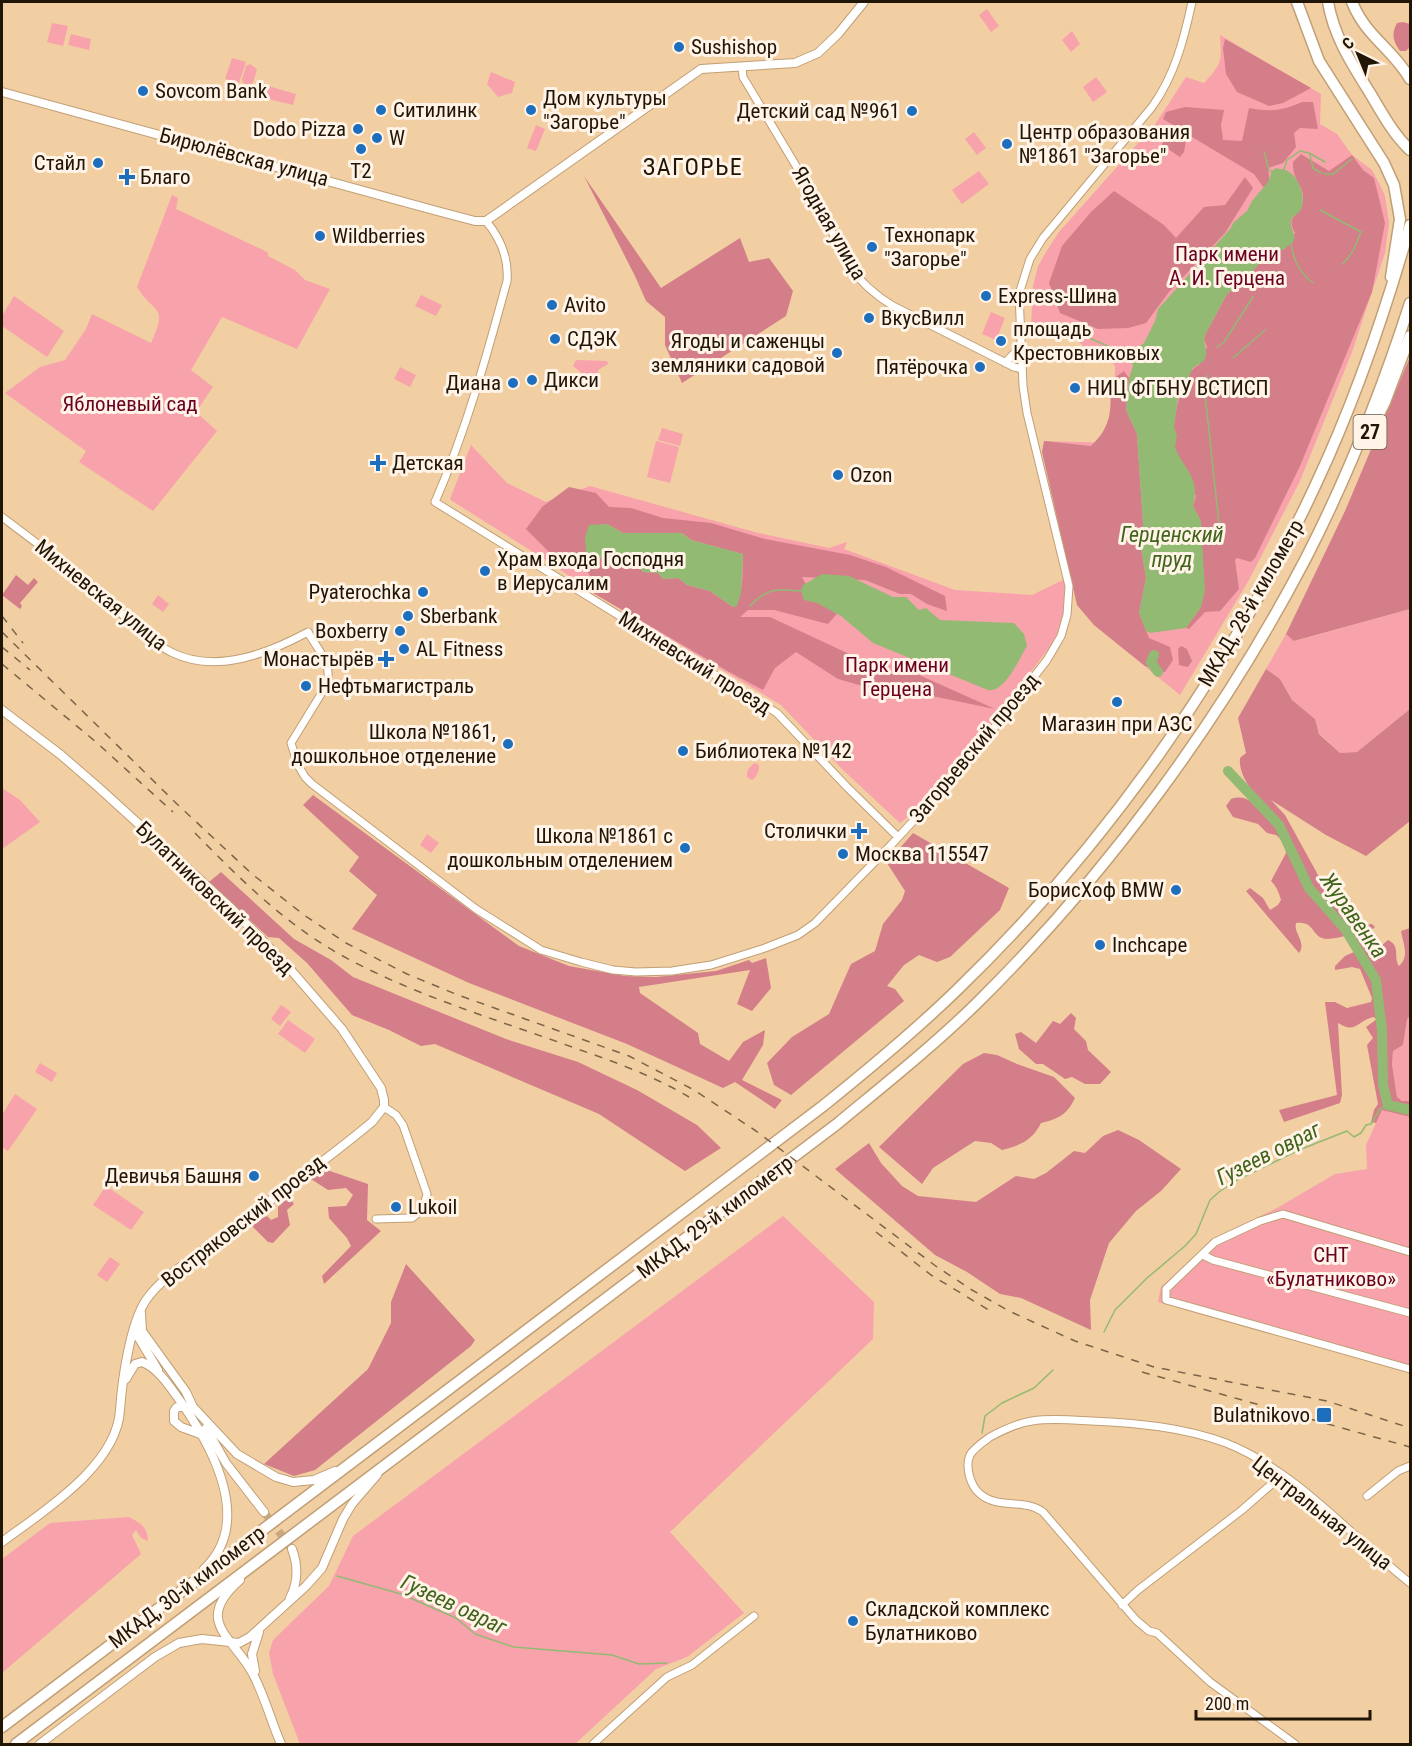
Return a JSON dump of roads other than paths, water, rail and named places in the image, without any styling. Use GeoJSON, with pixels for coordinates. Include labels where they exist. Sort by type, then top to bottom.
{"type":"FeatureCollection","features":[{"type":"Feature","properties":{"kind":"main road"},"geometry":{"type":"LineString","coordinates":[[1297,2],[1319,61],[1384,163],[1394,185],[1400,219],[1381,321]]}},
{"type":"Feature","properties":{"kind":"main road"},"geometry":{"type":"LineString","coordinates":[[1328,2],[1340,43],[1397,136],[1410,150]]}},
{"type":"Feature","properties":{"kind":"main road"},"geometry":{"type":"LineString","coordinates":[[1352,2],[1370,34],[1396,58],[1410,79]]}},
{"type":"Feature","properties":{"kind":"main road","name":"МКАД, 28-й километр"},"geometry":{"type":"LineString","coordinates":[[1011,936],[1071,867],[1148,769],[1231,643],[1285,548],[1318,482],[1381,321],[1410,225]]}},
{"type":"Feature","properties":{"kind":"main road","name":"МКАД, 28-й километр"},"geometry":{"type":"LineString","coordinates":[[1027,951],[1101,867],[1190,748],[1251,654],[1301,567],[1322,525],[1379,391],[1410,303]]}},
{"type":"Feature","properties":{"kind":"main road","name":"27"},"geometry":{"type":"LineString","coordinates":[[1322,525],[1386,402],[1410,336]]}},
{"type":"Feature","properties":{"kind":"main road","name":"МКАД, 29-й километр"},"geometry":{"type":"LineString","coordinates":[[373,1447],[823,1106],[926,1020],[1011,936]]}},
{"type":"Feature","properties":{"kind":"main road","name":"МКАД, 29-й километр"},"geometry":{"type":"LineString","coordinates":[[388,1464],[846,1117],[948,1030],[1027,951]]}},
{"type":"Feature","properties":{"kind":"main road","name":"МКАД, 30-й километр"},"geometry":{"type":"LineString","coordinates":[[2,1727],[373,1447]]}},
{"type":"Feature","properties":{"kind":"main road","name":"МКАД, 30-й километр"},"geometry":{"type":"LineString","coordinates":[[16,1744],[388,1464]]}},
{"type":"Feature","properties":{"kind":"street"},"geometry":{"type":"LineString","coordinates":[[486,221],[701,69],[795,63],[818,53],[838,34],[864,2]]}},
{"type":"Feature","properties":{"kind":"street","name":"Загорьевский проезд"},"geometry":{"type":"LineString","coordinates":[[308,632],[330,669],[326,686],[291,743],[305,777],[346,811],[476,909],[541,950],[613,970],[672,971],[711,966],[734,959],[798,935],[815,923],[958,773],[1047,660],[1063,631],[1069,599],[1068,576],[1027,413],[1022,369],[1019,294],[1030,259],[1043,238],[1158,100],[1167,85],[1176,63],[1192,2]]}},
{"type":"Feature","properties":{"kind":"street","name":"Ягодная улица"},"geometry":{"type":"LineString","coordinates":[[742,67],[744,76],[811,191],[846,260],[867,288],[893,306],[1005,363],[1022,369]]}},
{"type":"Feature","properties":{"kind":"street","name":"Бирюлёвская улица"},"geometry":{"type":"LineString","coordinates":[[2,92],[444,213],[475,221],[486,221]]}},
{"type":"Feature","properties":{"kind":"street","name":"Михневский проезд"},"geometry":{"type":"LineString","coordinates":[[486,221],[495,232],[505,252],[507,281],[487,356],[435,502],[777,713],[898,837]]}},
{"type":"Feature","properties":{"kind":"street"},"geometry":{"type":"LineString","coordinates":[[1005,363],[1021,346]]}},
{"type":"Feature","properties":{"kind":"street","name":"Михневская улица"},"geometry":{"type":"LineString","coordinates":[[2,518],[48,551],[137,627],[174,654],[215,661],[236,659],[275,650],[308,632]]}},
{"type":"Feature","properties":{"kind":"street","name":"Булатниковский проезд"},"geometry":{"type":"LineString","coordinates":[[2,710],[72,764],[231,908],[271,948],[328,1013],[362,1057],[382,1089],[387,1108],[400,1120],[408,1136],[427,1194],[423,1209],[412,1218],[376,1219]]}},
{"type":"Feature","properties":{"kind":"street","name":"Востряковский проезд"},"geometry":{"type":"LineString","coordinates":[[2,1542],[60,1498],[94,1468],[111,1440],[117,1424],[134,1335],[147,1299],[162,1283],[387,1108]]}},
{"type":"Feature","properties":{"kind":"street"},"geometry":{"type":"LineString","coordinates":[[1410,1252],[1283,1214],[1260,1221],[1215,1242],[1166,1289],[1166,1300],[1410,1369]]}},
{"type":"Feature","properties":{"kind":"street"},"geometry":{"type":"LineString","coordinates":[[1203,1255],[1213,1260],[1410,1313]]}},
{"type":"Feature","properties":{"kind":"street"},"geometry":{"type":"LineString","coordinates":[[141,1311],[142,1332],[186,1392],[188,1407],[218,1468],[227,1519],[225,1538],[217,1556],[172,1598]]}},
{"type":"Feature","properties":{"kind":"street"},"geometry":{"type":"LineString","coordinates":[[134,1335],[161,1377],[188,1407],[237,1454],[276,1477],[293,1482],[314,1480],[373,1447]]}},
{"type":"Feature","properties":{"kind":"street"},"geometry":{"type":"LineString","coordinates":[[134,1335],[144,1339],[153,1347]]}},
{"type":"Feature","properties":{"kind":"street"},"geometry":{"type":"LineString","coordinates":[[124,1382],[135,1364],[142,1362],[161,1377]]}},
{"type":"Feature","properties":{"kind":"street"},"geometry":{"type":"LineString","coordinates":[[188,1407],[174,1411],[174,1421],[181,1427],[202,1434],[222,1455]]}},
{"type":"Feature","properties":{"kind":"street"},"geometry":{"type":"LineString","coordinates":[[200,1417],[222,1455],[264,1512]]}},
{"type":"Feature","properties":{"kind":"street","name":"Центральная улица"},"geometry":{"type":"LineString","coordinates":[[1122,1605],[1043,1512],[1034,1505],[1004,1503],[990,1500],[980,1494],[974,1486],[968,1461],[972,1452],[985,1440],[1004,1429],[1030,1421],[1050,1419],[1127,1423],[1187,1431],[1226,1443],[1265,1462],[1343,1524],[1410,1583]]}},
{"type":"Feature","properties":{"kind":"street"},"geometry":{"type":"LineString","coordinates":[[40,1744],[169,1648],[191,1640],[244,1641],[264,1626],[322,1568],[343,1518],[352,1504],[388,1464]]}},
{"type":"Feature","properties":{"kind":"street"},"geometry":{"type":"LineString","coordinates":[[1367,1496],[1398,1471],[1410,1466]]}},
{"type":"Feature","properties":{"kind":"street"},"geometry":{"type":"LineString","coordinates":[[1282,1475],[1242,1510],[1138,1590],[1122,1605],[1210,1682],[1295,1744]]}},
{"type":"Feature","properties":{"kind":"street"},"geometry":{"type":"LineString","coordinates":[[260,1689],[249,1667],[222,1634],[218,1620],[224,1597],[276,1548]]}},
{"type":"Feature","properties":{"kind":"street"},"geometry":{"type":"LineString","coordinates":[[280,1610],[295,1586],[296,1567],[292,1549]]}},
{"type":"Feature","properties":{"kind":"street"},"geometry":{"type":"LineString","coordinates":[[593,1744],[667,1677],[692,1665],[754,1616]]}},
{"type":"Feature","properties":{"kind":"street"},"geometry":{"type":"LineString","coordinates":[[264,1626],[256,1637],[252,1663],[281,1744]]}},
{"type":"Feature","properties":{"kind":"water","name":"Герценский пруд"},"geometry":{"type":"Polygon","coordinates":[[[1276,168],[1286,170],[1293,175],[1301,190],[1302,207],[1291,220],[1294,241],[1283,250],[1271,250],[1246,279],[1227,294],[1205,335],[1204,361],[1193,368],[1178,398],[1174,427],[1177,435],[1175,447],[1193,481],[1195,496],[1193,506],[1201,521],[1205,591],[1201,607],[1186,628],[1150,633],[1146,631],[1139,613],[1146,578],[1141,547],[1143,524],[1137,434],[1126,410],[1129,378],[1133,366],[1129,354],[1144,343],[1158,309],[1234,222],[1247,211],[1276,168]]]}},
{"type":"Feature","properties":{"kind":"water"},"geometry":{"type":"Polygon","coordinates":[[[607,524],[623,533],[682,533],[691,540],[743,554],[741,593],[737,606],[733,607],[710,591],[687,585],[678,578],[663,579],[658,573],[643,572],[635,562],[612,563],[586,552],[585,538],[589,525],[607,524]]]}},
{"type":"Feature","properties":{"kind":"water"},"geometry":{"type":"Polygon","coordinates":[[[822,574],[849,576],[893,597],[906,597],[919,610],[926,608],[940,620],[1014,623],[1024,634],[1027,646],[1006,681],[994,690],[988,690],[873,643],[841,616],[817,603],[804,600],[801,591],[803,585],[822,574]]]}},
{"type":"Feature","properties":{"kind":"waterway"},"geometry":{"type":"LineString","coordinates":[[1284,169],[1287,160],[1300,151],[1325,162]]}},
{"type":"Feature","properties":{"kind":"waterway"},"geometry":{"type":"LineString","coordinates":[[1264,152],[1269,170],[1273,173]]}},
{"type":"Feature","properties":{"kind":"waterway"},"geometry":{"type":"LineString","coordinates":[[1310,155],[1313,168],[1321,173]]}},
{"type":"Feature","properties":{"kind":"waterway"},"geometry":{"type":"LineString","coordinates":[[1324,174],[1333,174],[1352,159]]}},
{"type":"Feature","properties":{"kind":"waterway"},"geometry":{"type":"LineString","coordinates":[[1320,210],[1361,232],[1353,251],[1343,264]]}},
{"type":"Feature","properties":{"kind":"waterway"},"geometry":{"type":"LineString","coordinates":[[1291,244],[1298,266],[1313,283]]}},
{"type":"Feature","properties":{"kind":"waterway"},"geometry":{"type":"LineString","coordinates":[[1217,347],[1224,342],[1253,297]]}},
{"type":"Feature","properties":{"kind":"waterway"},"geometry":{"type":"LineString","coordinates":[[1069,325],[1078,333],[1112,348]]}},
{"type":"Feature","properties":{"kind":"waterway"},"geometry":{"type":"LineString","coordinates":[[1233,358],[1265,330]]}},
{"type":"Feature","properties":{"kind":"waterway"},"geometry":{"type":"LineString","coordinates":[[1108,354],[1112,348],[1115,348]]}},
{"type":"Feature","properties":{"kind":"waterway"},"geometry":{"type":"LineString","coordinates":[[1208,375],[1204,385],[1220,533]]}},
{"type":"Feature","properties":{"kind":"waterway"},"geometry":{"type":"LineString","coordinates":[[750,606],[768,592],[801,591]]}},
{"type":"Feature","properties":{"kind":"waterway","name":"Журавенка"},"geometry":{"type":"LineString","coordinates":[[1154,655],[1151,662],[1158,672]]}},
{"type":"Feature","properties":{"kind":"waterway","name":"Журавенка"},"geometry":{"type":"LineString","coordinates":[[1146,664],[1151,662]]}},
{"type":"Feature","properties":{"kind":"waterway","name":"Журавенка"},"geometry":{"type":"LineString","coordinates":[[1228,771],[1279,825],[1309,888],[1345,929],[1376,980],[1382,1031],[1383,1085],[1388,1105],[1410,1110]]}},
{"type":"Feature","properties":{"kind":"waterway","name":"Гузеев овраг"},"geometry":{"type":"LineString","coordinates":[[1104,1332],[1115,1310],[1196,1234],[1210,1200],[1219,1192],[1235,1181],[1299,1150],[1347,1131],[1354,1137],[1361,1133],[1366,1125],[1371,1124],[1380,1109],[1388,1105]]}},
{"type":"Feature","properties":{"kind":"waterway","name":"Гузеев овраг"},"geometry":{"type":"LineString","coordinates":[[982,1433],[985,1416],[1002,1403],[1034,1388],[1053,1370]]}},
{"type":"Feature","properties":{"kind":"waterway","name":"Гузеев овраг"},"geometry":{"type":"LineString","coordinates":[[337,1576],[401,1594],[456,1618],[475,1634],[514,1647],[612,1655],[639,1664],[667,1663]]}},
{"type":"Feature","properties":{"kind":"tunnel"},"geometry":{"type":"LineString","coordinates":[[264,1512],[292,1549]]}},
{"type":"Feature","properties":{"kind":"railway"},"geometry":{"type":"LineString","coordinates":[[2,616],[23,643]]}},
{"type":"Feature","properties":{"kind":"railway"},"geometry":{"type":"LineString","coordinates":[[2,632],[177,804],[252,874],[304,915],[346,943],[407,974],[458,995],[629,1056],[694,1090],[756,1131],[937,1267],[1009,1311],[1075,1341],[1154,1367],[1327,1401],[1410,1428]]}},
{"type":"Feature","properties":{"kind":"railway"},"geometry":{"type":"LineString","coordinates":[[2,647],[30,670]]}},
{"type":"Feature","properties":{"kind":"railway"},"geometry":{"type":"LineString","coordinates":[[2,664],[96,742],[173,812]]}},
{"type":"Feature","properties":{"kind":"railway"},"geometry":{"type":"LineString","coordinates":[[195,833],[282,915],[320,943],[341,955],[425,994],[617,1063],[689,1097]]}},
{"type":"Feature","properties":{"kind":"railway"},"geometry":{"type":"LineString","coordinates":[[876,1232],[931,1275],[992,1312]]}},
{"type":"Feature","properties":{"kind":"railway"},"geometry":{"type":"LineString","coordinates":[[1142,1372],[1410,1447]]}},
{"type":"Feature","properties":{"kind":"place","name":"Sushishop"},"geometry":{"type":"Point","coordinates":[679,47]}},
{"type":"Feature","properties":{"kind":"place","name":"Sovcom Bank"},"geometry":{"type":"Point","coordinates":[143,91]}},
{"type":"Feature","properties":{"kind":"place","name":"Ситилинк"},"geometry":{"type":"Point","coordinates":[381,110]}},
{"type":"Feature","properties":{"kind":"place","name":"Дом культуры \"Загорье\""},"geometry":{"type":"Point","coordinates":[531,110]}},
{"type":"Feature","properties":{"kind":"place","name":"Детский сад №961"},"geometry":{"type":"Point","coordinates":[912,111]}},
{"type":"Feature","properties":{"kind":"place","name":"Dodo Pizza"},"geometry":{"type":"Point","coordinates":[358,129]}},
{"type":"Feature","properties":{"kind":"place","name":"W"},"geometry":{"type":"Point","coordinates":[377,138]}},
{"type":"Feature","properties":{"kind":"place","name":"Центр образования №1861 \"Загорье\""},"geometry":{"type":"Point","coordinates":[1007,144]}},
{"type":"Feature","properties":{"kind":"place","name":"T2"},"geometry":{"type":"Point","coordinates":[361,149]}},
{"type":"Feature","properties":{"kind":"place","name":"Стайл"},"geometry":{"type":"Point","coordinates":[98,163]}},
{"type":"Feature","properties":{"kind":"place","name":"Благо"},"geometry":{"type":"Point","coordinates":[127,177]}},
{"type":"Feature","properties":{"kind":"place","name":"Wildberries"},"geometry":{"type":"Point","coordinates":[320,236]}},
{"type":"Feature","properties":{"kind":"place","name":"Технопарк \"Загорье\""},"geometry":{"type":"Point","coordinates":[872,247]}},
{"type":"Feature","properties":{"kind":"place","name":"Express-Шина"},"geometry":{"type":"Point","coordinates":[986,296]}},
{"type":"Feature","properties":{"kind":"place","name":"Avito"},"geometry":{"type":"Point","coordinates":[552,305]}},
{"type":"Feature","properties":{"kind":"place","name":"ВкусВилл"},"geometry":{"type":"Point","coordinates":[869,318]}},
{"type":"Feature","properties":{"kind":"place","name":"СДЭК"},"geometry":{"type":"Point","coordinates":[555,339]}},
{"type":"Feature","properties":{"kind":"place","name":"площадь Крестовниковых"},"geometry":{"type":"Point","coordinates":[1001,341]}},
{"type":"Feature","properties":{"kind":"place","name":"Ягоды и саженцы земляники садовой"},"geometry":{"type":"Point","coordinates":[837,353]}},
{"type":"Feature","properties":{"kind":"place","name":"Пятёрочка"},"geometry":{"type":"Point","coordinates":[980,367]}},
{"type":"Feature","properties":{"kind":"place","name":"Дикси"},"geometry":{"type":"Point","coordinates":[532,380]}},
{"type":"Feature","properties":{"kind":"place","name":"Диана"},"geometry":{"type":"Point","coordinates":[513,383]}},
{"type":"Feature","properties":{"kind":"place","name":"НИЦ ФГБНУ ВСТИСП"},"geometry":{"type":"Point","coordinates":[1075,388]}},
{"type":"Feature","properties":{"kind":"place","name":"Детская"},"geometry":{"type":"Point","coordinates":[378,463]}},
{"type":"Feature","properties":{"kind":"place","name":"Ozon"},"geometry":{"type":"Point","coordinates":[838,475]}},
{"type":"Feature","properties":{"kind":"place","name":"Храм входа Господня в Иерусалим"},"geometry":{"type":"Point","coordinates":[485,571]}},
{"type":"Feature","properties":{"kind":"place","name":"Pyaterochka"},"geometry":{"type":"Point","coordinates":[423,592]}},
{"type":"Feature","properties":{"kind":"place","name":"Sberbank"},"geometry":{"type":"Point","coordinates":[408,616]}},
{"type":"Feature","properties":{"kind":"place","name":"Boxberry"},"geometry":{"type":"Point","coordinates":[400,631]}},
{"type":"Feature","properties":{"kind":"place","name":"AL Fitness"},"geometry":{"type":"Point","coordinates":[404,649]}},
{"type":"Feature","properties":{"kind":"place","name":"Монастырёв"},"geometry":{"type":"Point","coordinates":[386,659]}},
{"type":"Feature","properties":{"kind":"place","name":"Нефтьмагистраль"},"geometry":{"type":"Point","coordinates":[306,686]}},
{"type":"Feature","properties":{"kind":"place","name":"Магазин при АЗС"},"geometry":{"type":"Point","coordinates":[1117,702]}},
{"type":"Feature","properties":{"kind":"place","name":"Школа №1861, дошкольное отделение"},"geometry":{"type":"Point","coordinates":[508,744]}},
{"type":"Feature","properties":{"kind":"place","name":"Библиотека №142"},"geometry":{"type":"Point","coordinates":[683,751]}},
{"type":"Feature","properties":{"kind":"place","name":"Столички"},"geometry":{"type":"Point","coordinates":[859,831]}},
{"type":"Feature","properties":{"kind":"place","name":"Школа №1861 с дошкольным отделением"},"geometry":{"type":"Point","coordinates":[685,848]}},
{"type":"Feature","properties":{"kind":"place","name":"Москва 115547"},"geometry":{"type":"Point","coordinates":[843,854]}},
{"type":"Feature","properties":{"kind":"place","name":"БорисХоф BMW"},"geometry":{"type":"Point","coordinates":[1176,890]}},
{"type":"Feature","properties":{"kind":"place","name":"Inchcape"},"geometry":{"type":"Point","coordinates":[1100,945]}},
{"type":"Feature","properties":{"kind":"place","name":"Девичья Башня"},"geometry":{"type":"Point","coordinates":[254,1176]}},
{"type":"Feature","properties":{"kind":"place","name":"Lukoil"},"geometry":{"type":"Point","coordinates":[396,1207]}},
{"type":"Feature","properties":{"kind":"place","name":"Bulatnikovo"},"geometry":{"type":"Point","coordinates":[1324,1415]}},
{"type":"Feature","properties":{"kind":"place","name":"Складской комплекс Булатниково"},"geometry":{"type":"Point","coordinates":[853,1621]}},
{"type":"Feature","properties":{"kind":"district","name":"ЗАГОРЬЕ"},"geometry":{"type":"Point","coordinates":[693,167]}},
{"type":"Feature","properties":{"kind":"park label","name":"Парк имени А. И. Герцена"},"geometry":{"type":"Point","coordinates":[1227,266]}},
{"type":"Feature","properties":{"kind":"park label","name":"Яблоневый сад"},"geometry":{"type":"Point","coordinates":[130,404]}},
{"type":"Feature","properties":{"kind":"park label","name":"Парк имени Герцена"},"geometry":{"type":"Point","coordinates":[897,677]}},
{"type":"Feature","properties":{"kind":"park label","name":"СНТ «Булатниково»"},"geometry":{"type":"Point","coordinates":[1331,1267]}}]}
